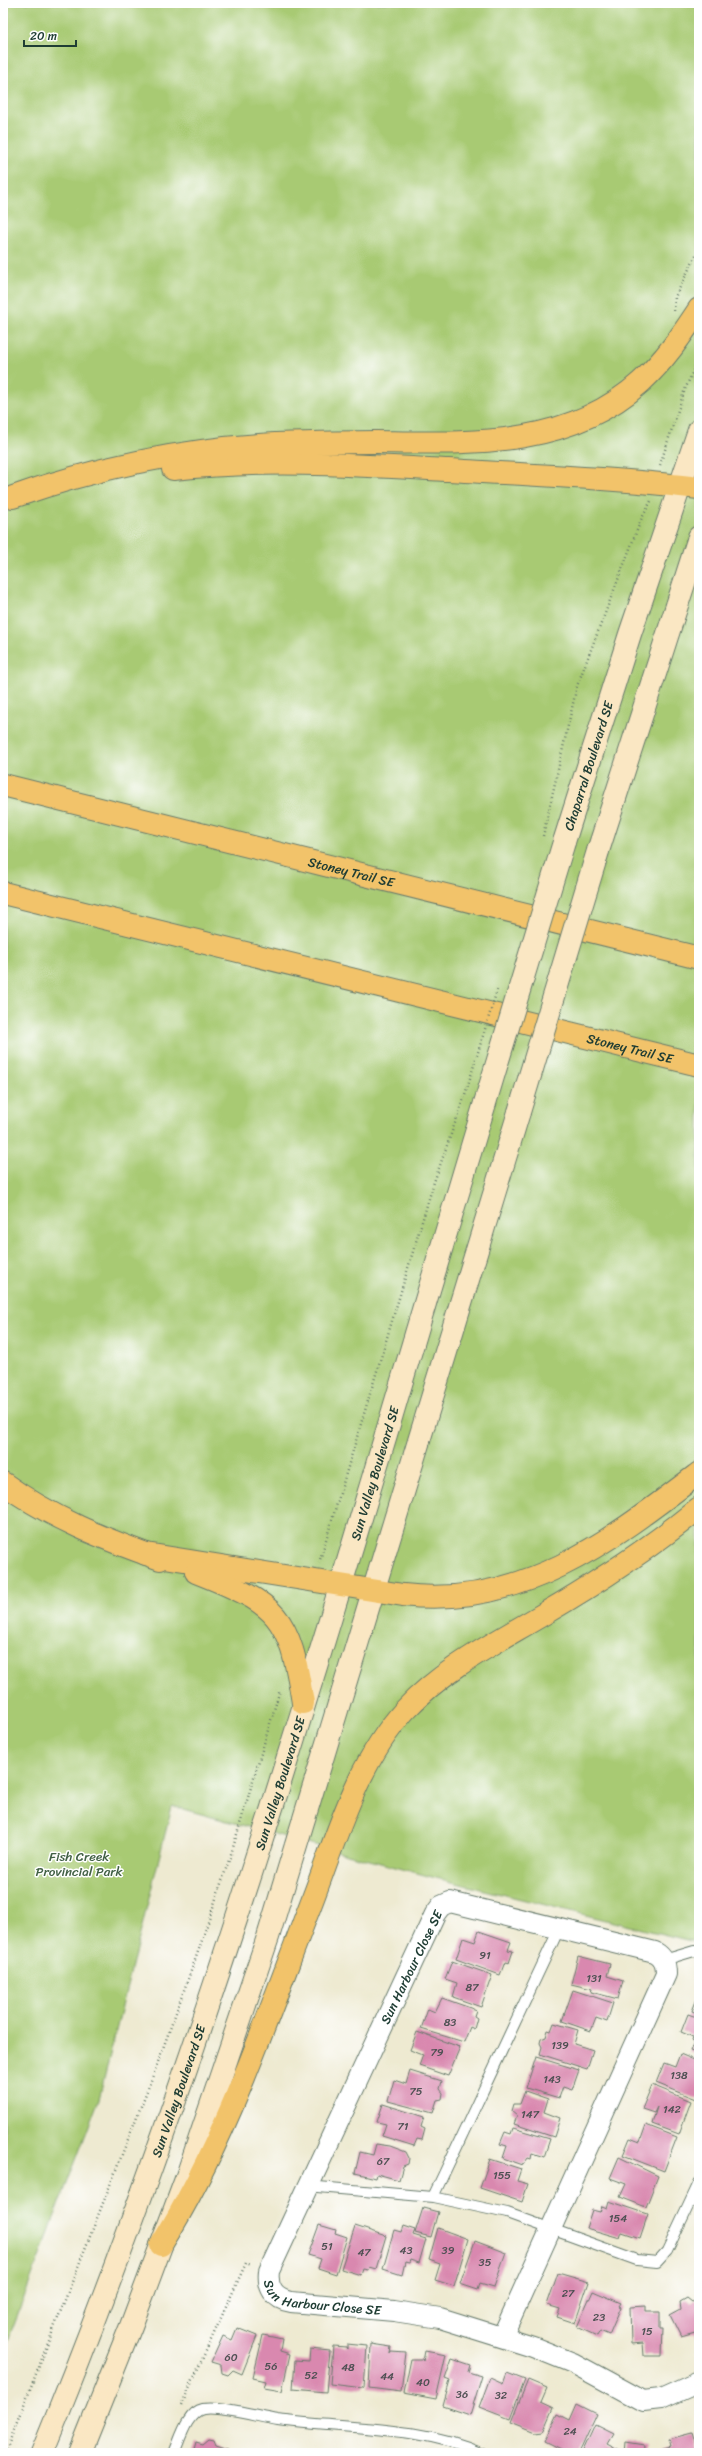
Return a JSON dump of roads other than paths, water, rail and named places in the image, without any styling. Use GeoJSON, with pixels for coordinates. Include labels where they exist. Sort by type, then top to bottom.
{"type":"FeatureCollection","features":[{"type":"Feature","properties":{"kind":"highway"},"geometry":{"type":"LineString","coordinates":[[8,498],[95,471],[169,456],[216,449],[334,442],[484,442],[545,433],[603,409],[641,383],[671,350],[699,310]]}},
{"type":"Feature","properties":{"kind":"highway"},"geometry":{"type":"LineString","coordinates":[[8,498],[142,472],[246,464],[380,466],[594,478],[689,487]]}},
{"type":"Feature","properties":{"kind":"highway","name":"Stoney Trail SE"},"geometry":{"type":"LineString","coordinates":[[3,785],[699,958]]}},
{"type":"Feature","properties":{"kind":"highway","name":"Stoney Trail SE"},"geometry":{"type":"LineString","coordinates":[[3,893],[699,1065]]}},
{"type":"Feature","properties":{"kind":"highway"},"geometry":{"type":"LineString","coordinates":[[146,1554],[423,1597],[456,1596],[489,1591],[532,1579],[563,1566],[603,1543],[699,1473]]}},
{"type":"Feature","properties":{"kind":"highway"},"geometry":{"type":"LineString","coordinates":[[3,1483],[40,1508],[77,1527],[240,1590],[268,1608],[282,1625],[293,1648],[303,1703]]}},
{"type":"Feature","properties":{"kind":"highway"},"geometry":{"type":"LineString","coordinates":[[161,2245],[189,2200],[217,2139],[355,1790],[386,1734],[416,1699],[453,1670],[607,1575],[699,1508]]}},
{"type":"Feature","properties":{"kind":"main road","name":"Chaparral Boulevard SE"},"geometry":{"type":"LineString","coordinates":[[474,1101],[554,839],[689,487],[699,430]]}},
{"type":"Feature","properties":{"kind":"main road"},"geometry":{"type":"LineString","coordinates":[[80,2453],[161,2245],[225,2067],[266,1944],[598,851],[699,538]]}},
{"type":"Feature","properties":{"kind":"main road","name":"Sun Valley Boulevard SE"},"geometry":{"type":"LineString","coordinates":[[42,2453],[96,2318],[176,2099],[234,1924],[339,1585],[474,1101]]}},
{"type":"Feature","properties":{"kind":"street","name":"Sun Harbour Close SE"},"geometry":{"type":"LineString","coordinates":[[664,1960],[654,1952],[455,1902],[445,1904],[438,1910],[307,2186],[269,2271],[268,2278],[272,2291],[285,2301],[394,2311],[440,2318],[502,2336],[573,2363],[643,2401],[661,2399],[699,2382]]}},
{"type":"Feature","properties":{"kind":"street"},"geometry":{"type":"LineString","coordinates":[[502,2336],[666,1974],[664,1960]]}},
{"type":"Feature","properties":{"kind":"lane"},"geometry":{"type":"LineString","coordinates":[[433,2197],[558,1928]]}},
{"type":"Feature","properties":{"kind":"lane"},"geometry":{"type":"LineString","coordinates":[[664,1960],[694,1951],[699,1952]]}},
{"type":"Feature","properties":{"kind":"lane"},"geometry":{"type":"LineString","coordinates":[[307,2186],[433,2197],[507,2213],[549,2230],[637,2260],[658,2262],[667,2251],[699,2184]]}},
{"type":"Feature","properties":{"kind":"lane"},"geometry":{"type":"LineString","coordinates":[[174,2453],[191,2416],[202,2409],[217,2409],[250,2416],[302,2423],[360,2426],[405,2432],[439,2439],[483,2453]]}},
{"type":"Feature","properties":{"kind":"park label","name":"Fish Creek Provincial Park"},"geometry":{"type":"Point","coordinates":[79,1864]}}]}
